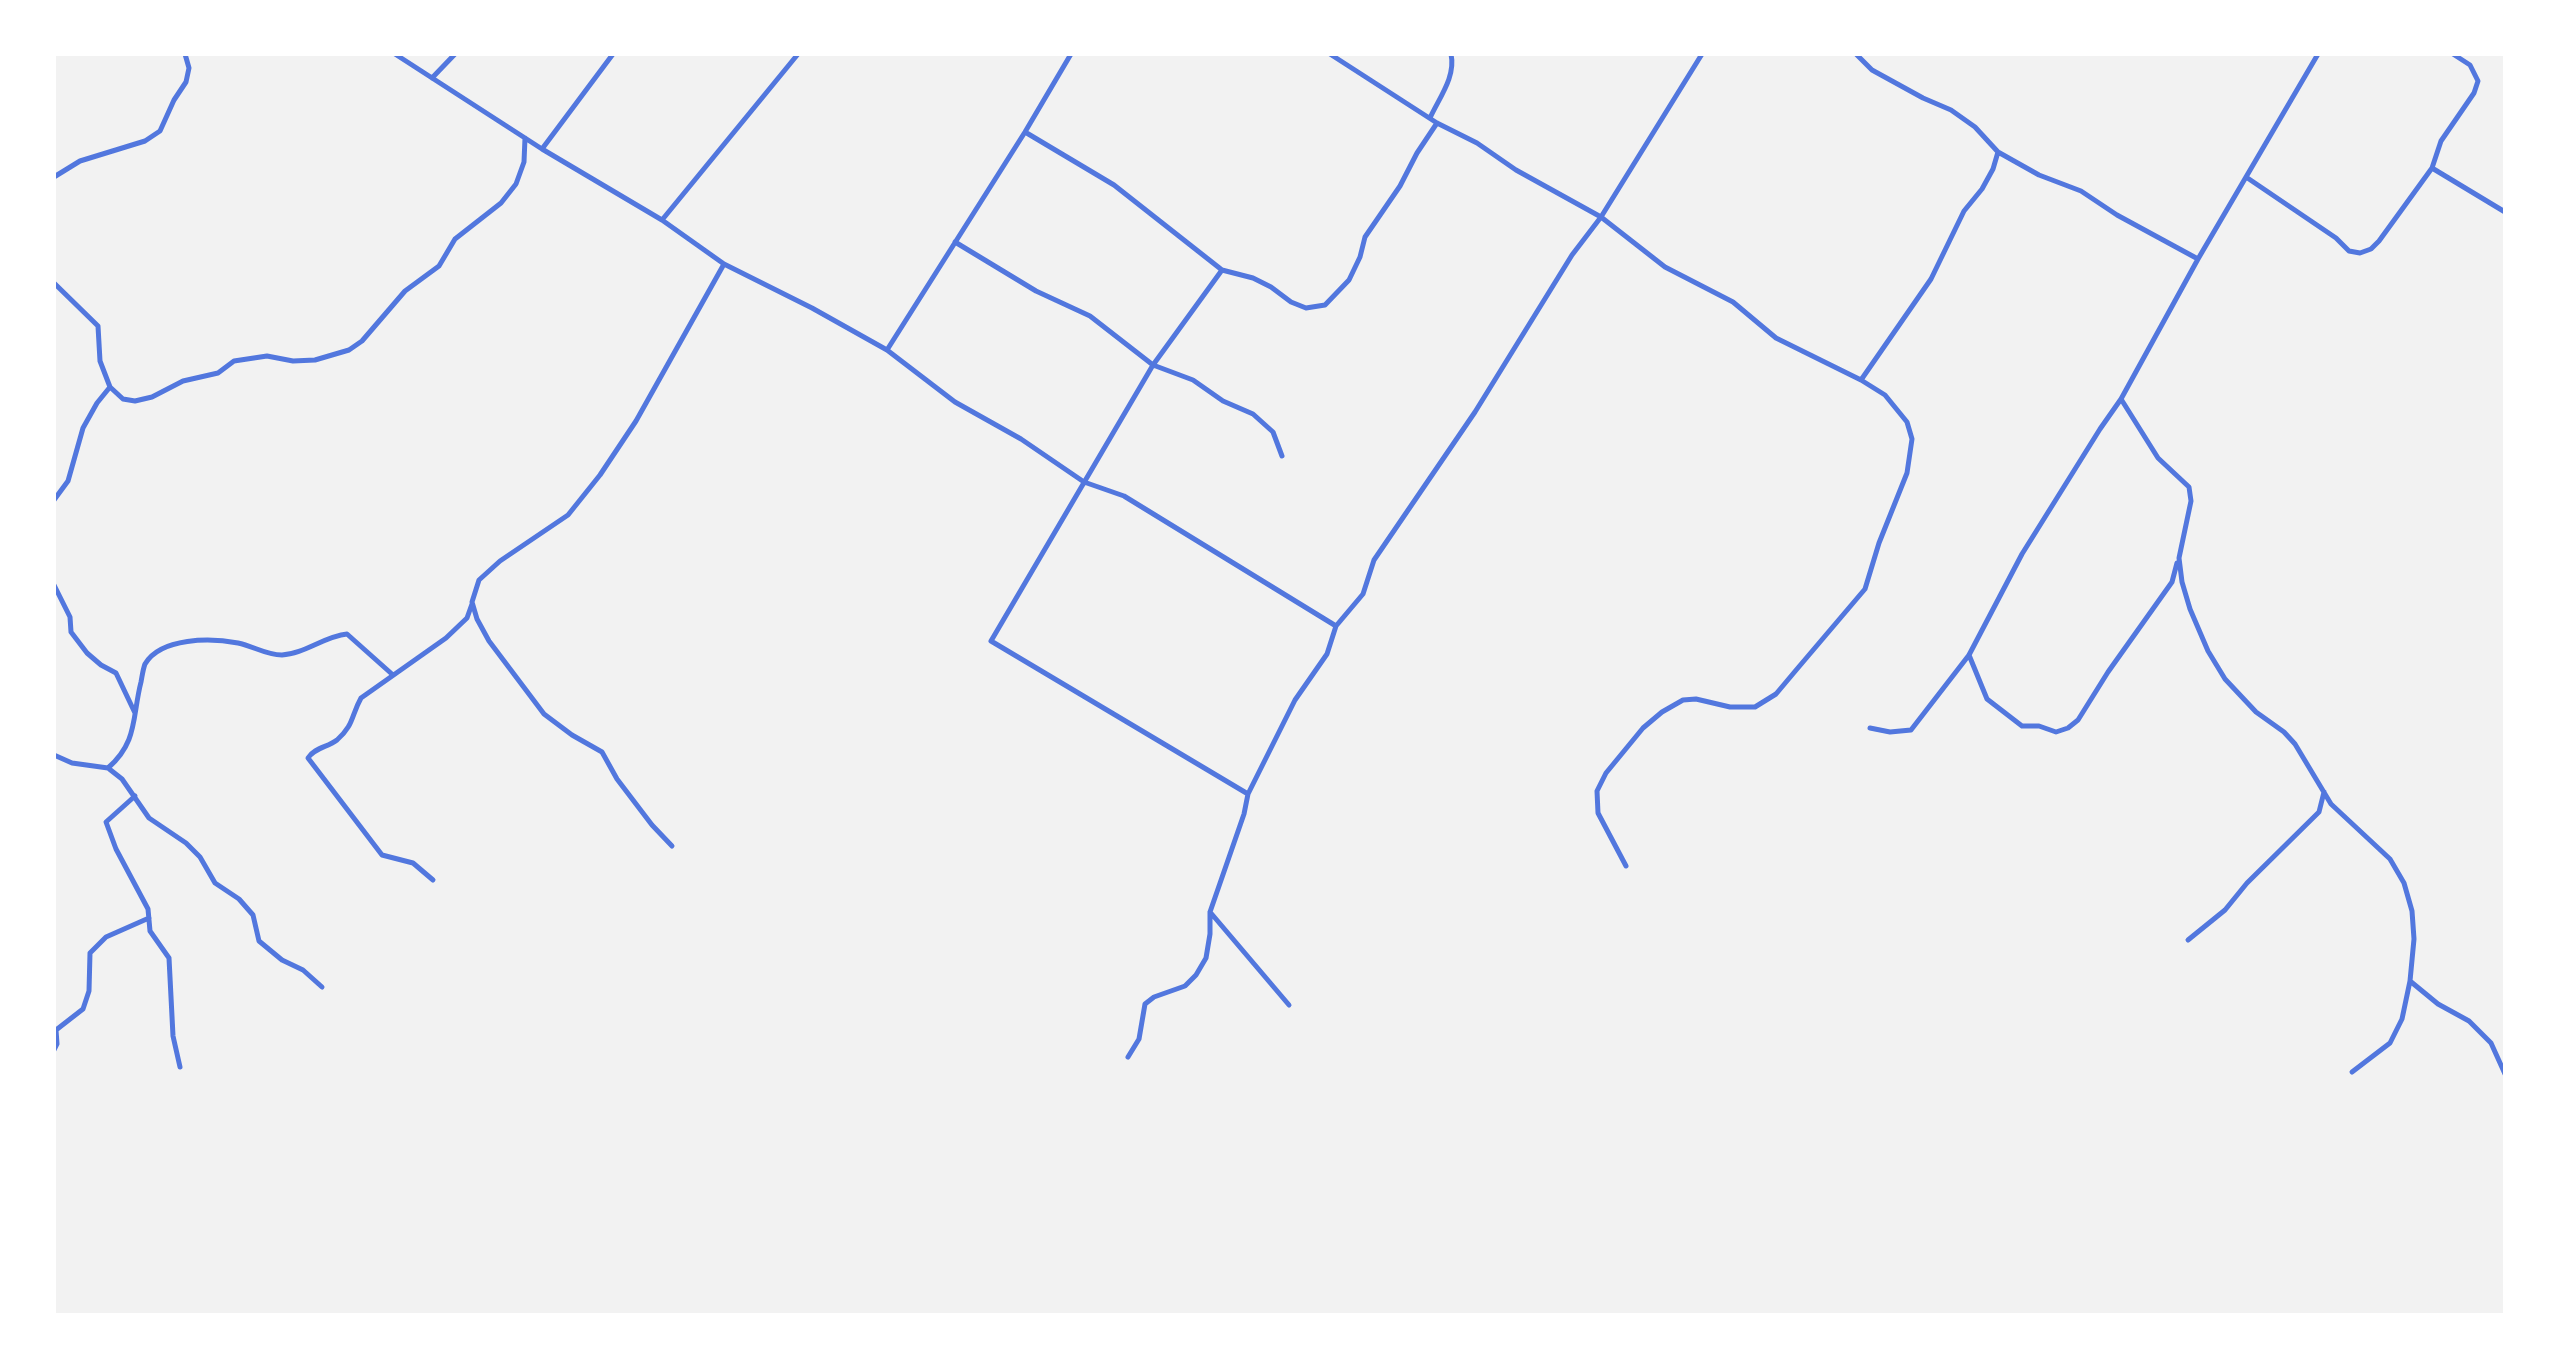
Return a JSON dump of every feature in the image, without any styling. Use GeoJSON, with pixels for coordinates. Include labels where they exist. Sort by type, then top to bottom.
{"type":"FeatureCollection","features":[{"type":"Feature","properties":{"kind":"street"},"geometry":{"type":"LineString","coordinates":[[54,177],[80,161],[145,141],[160,131],[174,100],[186,82],[189,68],[185,54]]}},
{"type":"Feature","properties":{"kind":"street"},"geometry":{"type":"LineString","coordinates":[[395,54],[542,149],[662,220],[724,264],[812,308],[887,350],[955,402],[1021,439],[1084,482],[1124,496],[1336,626]]}},
{"type":"Feature","properties":{"kind":"street"},"geometry":{"type":"LineString","coordinates":[[432,78],[455,54]]}},
{"type":"Feature","properties":{"kind":"street"},"geometry":{"type":"LineString","coordinates":[[542,149],[613,54]]}},
{"type":"Feature","properties":{"kind":"street"},"geometry":{"type":"LineString","coordinates":[[662,220],[798,54]]}},
{"type":"Feature","properties":{"kind":"street"},"geometry":{"type":"LineString","coordinates":[[887,350],[1025,132],[1071,54]]}},
{"type":"Feature","properties":{"kind":"street"},"geometry":{"type":"LineString","coordinates":[[1330,54],[1437,123],[1477,142],[1516,170],[1600,217],[1665,267],[1733,302],[1776,338],[1861,380],[1885,395],[1898,408],[1907,422],[1912,439],[1907,473],[1879,543],[1865,589],[1776,694],[1755,706],[1744,707],[1730,707],[1696,699],[1683,700],[1662,712],[1620,753],[1606,773],[1597,791],[1598,813],[1626,866]]}},
{"type":"Feature","properties":{"kind":"street"},"geometry":{"type":"LineString","coordinates":[[1430,118],[1454,65],[1451,54]]}},
{"type":"Feature","properties":{"kind":"street"},"geometry":{"type":"LineString","coordinates":[[1128,1057],[1138,1039],[1145,1004],[1154,997],[1185,986],[1196,975],[1206,957],[1210,934],[1210,912],[1241,823],[1248,795],[1295,700],[1327,654],[1336,626],[1364,594],[1374,560],[1475,412],[1572,255],[1600,217],[1702,54]]}},
{"type":"Feature","properties":{"kind":"street"},"geometry":{"type":"LineString","coordinates":[[1856,54],[1872,70],[1923,98],[1951,110],[1975,127],[1998,152],[2039,175],[2081,191],[2117,215],[2198,259]]}},
{"type":"Feature","properties":{"kind":"street"},"geometry":{"type":"LineString","coordinates":[[1870,728],[1890,732],[1911,730],[1969,654],[2022,554],[2121,399],[2198,259],[2318,54]]}},
{"type":"Feature","properties":{"kind":"street"},"geometry":{"type":"LineString","coordinates":[[2246,177],[2336,238],[2349,250],[2360,253],[2371,249],[2432,168],[2441,141],[2474,93],[2478,81],[2470,65],[2453,54]]}},
{"type":"Feature","properties":{"kind":"street"},"geometry":{"type":"LineString","coordinates":[[1025,132],[1114,185],[1222,270],[1253,278],[1271,287],[1291,302],[1306,308],[1325,306],[1349,280],[1360,257],[1365,237],[1400,186],[1437,123]]}},
{"type":"Feature","properties":{"kind":"street"},"geometry":{"type":"LineString","coordinates":[[54,283],[98,326],[100,361],[110,387],[123,399],[135,401],[152,397],[183,381],[218,373],[234,361],[267,356],[293,361],[315,360],[349,350],[362,340],[405,291],[440,266],[455,239],[501,202],[516,184],[524,162],[525,138]]}},
{"type":"Feature","properties":{"kind":"street"},"geometry":{"type":"LineString","coordinates":[[1861,380],[1930,279],[1964,211],[1982,189],[1993,169],[1998,152]]}},
{"type":"Feature","properties":{"kind":"street"},"geometry":{"type":"LineString","coordinates":[[2432,168],[2505,212]]}},
{"type":"Feature","properties":{"kind":"street"},"geometry":{"type":"LineString","coordinates":[[955,242],[1036,291],[1090,316],[1153,365],[1193,380],[1223,401],[1253,414],[1273,432],[1282,456]]}},
{"type":"Feature","properties":{"kind":"street"},"geometry":{"type":"LineString","coordinates":[[433,880],[413,863],[382,855],[308,758],[311,754],[334,742],[350,727],[354,711],[362,698],[446,638],[467,618],[479,580],[500,561],[568,515],[600,475],[636,421],[724,264]]}},
{"type":"Feature","properties":{"kind":"street"},"geometry":{"type":"LineString","coordinates":[[1222,270],[1153,365],[991,641],[1248,795]]}},
{"type":"Feature","properties":{"kind":"street"},"geometry":{"type":"LineString","coordinates":[[54,500],[68,481],[83,428],[97,403],[110,387]]}},
{"type":"Feature","properties":{"kind":"street"},"geometry":{"type":"LineString","coordinates":[[1969,654],[1987,699],[2022,726],[2039,726],[2056,732],[2068,728],[2078,720],[2108,672],[2172,582],[2191,501],[2189,487],[2158,458],[2121,399]]}},
{"type":"Feature","properties":{"kind":"street"},"geometry":{"type":"LineString","coordinates":[[2178,558],[2190,609],[2208,651],[2226,679],[2256,712],[2284,732],[2295,744],[2331,804],[2390,859],[2404,883],[2412,911],[2414,930],[2410,981],[2402,1018],[2390,1043],[2352,1072]]}},
{"type":"Feature","properties":{"kind":"street"},"geometry":{"type":"LineString","coordinates":[[54,585],[70,617],[71,632],[87,653],[101,665],[116,673],[136,714]]}},
{"type":"Feature","properties":{"kind":"street"},"geometry":{"type":"LineString","coordinates":[[472,602],[477,619],[489,641],[544,714],[572,735],[602,752],[617,779],[652,825],[672,846]]}},
{"type":"Feature","properties":{"kind":"street"},"geometry":{"type":"LineString","coordinates":[[108,768],[121,757],[131,740],[146,664],[162,648],[179,642],[239,643],[263,652],[284,655],[334,635],[347,634],[393,675]]}},
{"type":"Feature","properties":{"kind":"street"},"geometry":{"type":"LineString","coordinates":[[54,755],[72,763],[108,768],[122,780],[149,818],[180,838],[200,857],[215,883],[239,898],[253,915],[259,941],[282,960],[303,970],[322,987]]}},
{"type":"Feature","properties":{"kind":"street"},"geometry":{"type":"LineString","coordinates":[[2188,940],[2225,910],[2247,883],[2319,812],[2324,792]]}},
{"type":"Feature","properties":{"kind":"street"},"geometry":{"type":"LineString","coordinates":[[135,796],[106,822],[116,849],[148,909],[150,931],[169,958],[173,1036],[180,1067]]}},
{"type":"Feature","properties":{"kind":"street"},"geometry":{"type":"LineString","coordinates":[[1210,912],[1289,1005]]}},
{"type":"Feature","properties":{"kind":"street"},"geometry":{"type":"LineString","coordinates":[[54,1050],[57,1044],[56,1030],[83,1009],[89,991],[90,953],[106,937],[149,918]]}},
{"type":"Feature","properties":{"kind":"street"},"geometry":{"type":"LineString","coordinates":[[2410,981],[2438,1004],[2469,1021],[2491,1043],[2505,1074]]}}]}
